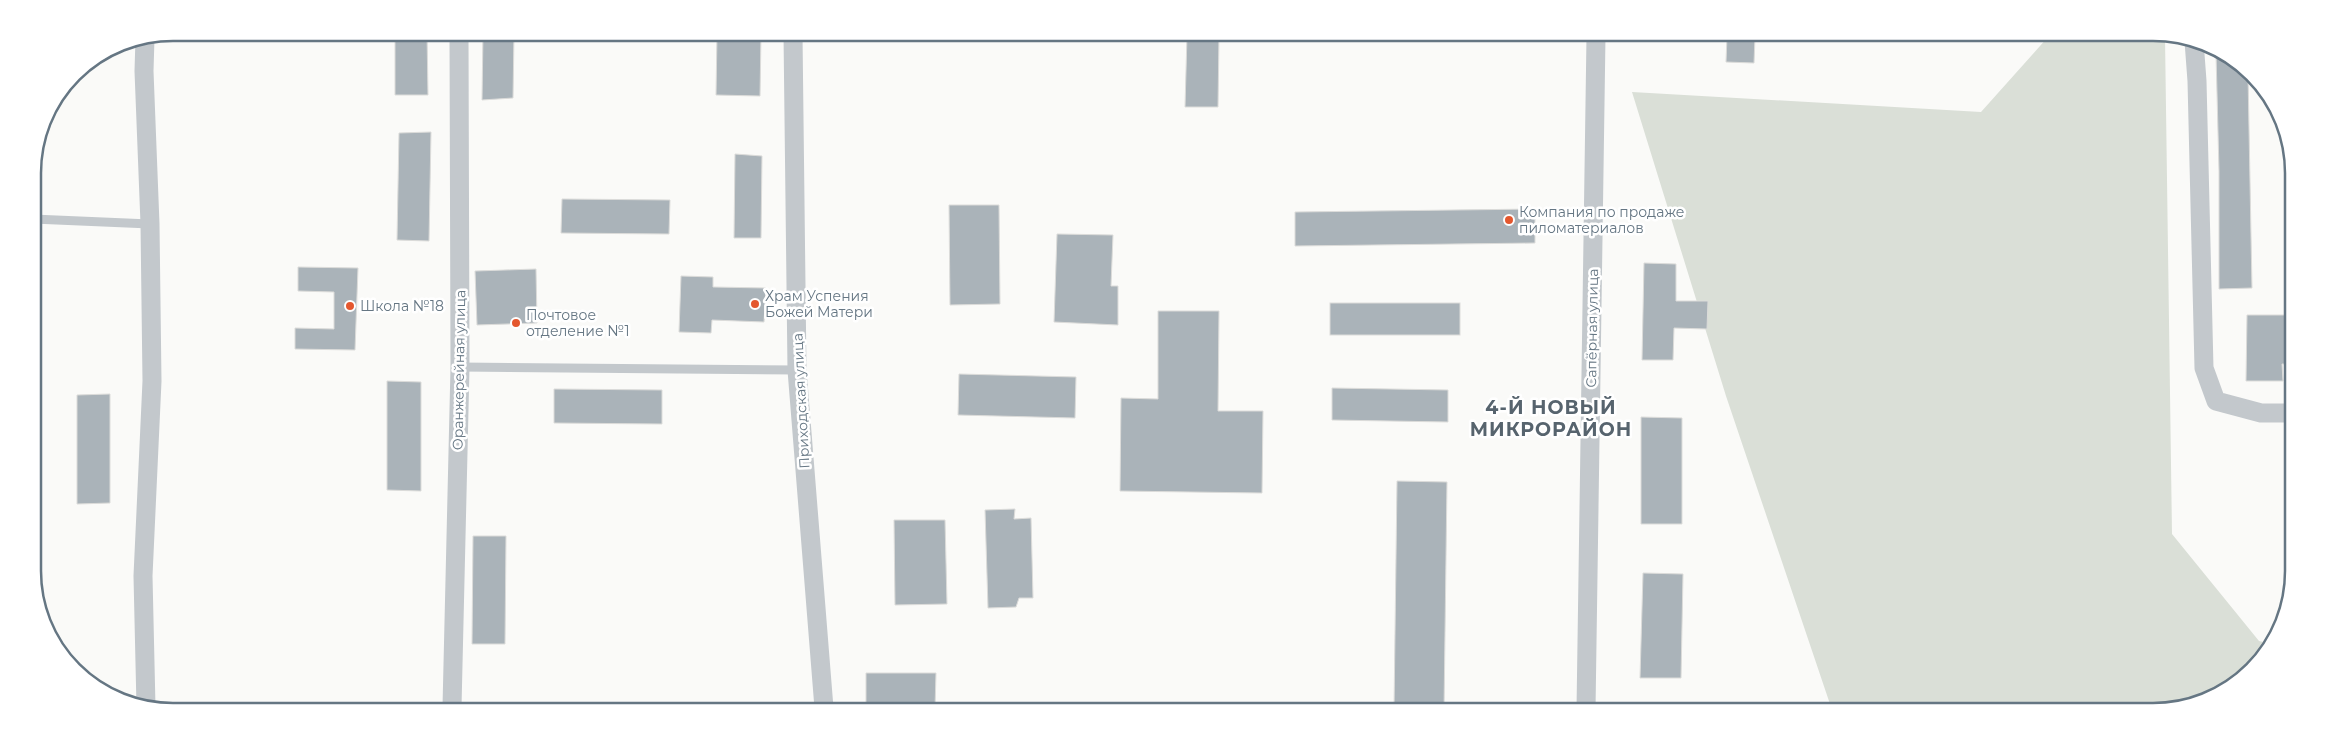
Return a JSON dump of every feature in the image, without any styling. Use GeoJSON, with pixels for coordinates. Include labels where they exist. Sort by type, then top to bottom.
{"type":"FeatureCollection","features":[{"type":"Feature","properties":{"kind":"street","name":"Оранжерейная улица"},"geometry":{"type":"LineString","coordinates":[[452,703],[460,367],[459,41]]}},
{"type":"Feature","properties":{"kind":"street","name":"Приходская улица"},"geometry":{"type":"LineString","coordinates":[[793,41],[797,370],[824,703]]}},
{"type":"Feature","properties":{"kind":"street","name":"Сапёрная улица"},"geometry":{"type":"LineString","coordinates":[[1586,702],[1596,41]]}},
{"type":"Feature","properties":{"kind":"street"},"geometry":{"type":"LineString","coordinates":[[145,45],[152,381],[143,576],[146,700]]}},
{"type":"Feature","properties":{"kind":"street"},"geometry":{"type":"LineString","coordinates":[[2195,48],[2198,81],[2201,308],[2204,368],[2216,401],[2261,413],[2285,413]]}},
{"type":"Feature","properties":{"kind":"lane"},"geometry":{"type":"LineString","coordinates":[[42,219],[150,224]]}},
{"type":"Feature","properties":{"kind":"lane"},"geometry":{"type":"LineString","coordinates":[[460,367],[797,370]]}},
{"type":"Feature","properties":{"kind":"shaded area"},"geometry":{"type":"Polygon","coordinates":[[[2044,41],[2165,42],[2172,534],[2259,641],[2263,642],[2252,658],[2240,670],[2219,685],[2195,696],[2161,702],[1829,702],[1726,396],[1632,92],[1981,112],[2044,41]]]}},
{"type":"Feature","properties":{"kind":"building"},"geometry":{"type":"Polygon","coordinates":[[[395,41],[427,41],[428,95],[395,95],[395,41]]]}},
{"type":"Feature","properties":{"kind":"building"},"geometry":{"type":"Polygon","coordinates":[[[483,41],[514,41],[513,98],[482,100],[483,41]]]}},
{"type":"Feature","properties":{"kind":"building"},"geometry":{"type":"Polygon","coordinates":[[[717,41],[761,41],[760,96],[716,95],[717,41]]]}},
{"type":"Feature","properties":{"kind":"building"},"geometry":{"type":"Polygon","coordinates":[[[1187,41],[1219,41],[1218,107],[1185,107],[1187,41]]]}},
{"type":"Feature","properties":{"kind":"building"},"geometry":{"type":"Polygon","coordinates":[[[1727,41],[1755,41],[1754,63],[1726,62],[1727,41]]]}},
{"type":"Feature","properties":{"kind":"building"},"geometry":{"type":"Polygon","coordinates":[[[2216,58],[2248,83],[2252,288],[2219,289],[2216,58]]]}},
{"type":"Feature","properties":{"kind":"building"},"geometry":{"type":"Polygon","coordinates":[[[431,132],[429,241],[397,240],[399,133],[431,132]]]}},
{"type":"Feature","properties":{"kind":"building"},"geometry":{"type":"Polygon","coordinates":[[[735,154],[762,156],[761,238],[734,238],[735,154]]]}},
{"type":"Feature","properties":{"kind":"building"},"geometry":{"type":"Polygon","coordinates":[[[562,199],[670,200],[669,234],[561,233],[562,199]]]}},
{"type":"Feature","properties":{"kind":"building"},"geometry":{"type":"Polygon","coordinates":[[[949,205],[999,205],[1000,304],[950,305],[949,205]]]}},
{"type":"Feature","properties":{"kind":"building"},"geometry":{"type":"Polygon","coordinates":[[[1535,209],[1535,243],[1295,246],[1295,212],[1535,209]]]}},
{"type":"Feature","properties":{"kind":"building"},"geometry":{"type":"Polygon","coordinates":[[[1057,234],[1113,235],[1111,286],[1118,286],[1118,325],[1054,322],[1057,234]]]}},
{"type":"Feature","properties":{"kind":"building"},"geometry":{"type":"Polygon","coordinates":[[[1644,263],[1676,264],[1676,301],[1708,301],[1707,329],[1674,328],[1673,360],[1642,360],[1644,263]]]}},
{"type":"Feature","properties":{"kind":"building"},"geometry":{"type":"Polygon","coordinates":[[[298,267],[358,268],[355,350],[295,349],[295,328],[334,329],[334,292],[298,291],[298,267]]]}},
{"type":"Feature","properties":{"kind":"building"},"geometry":{"type":"Polygon","coordinates":[[[536,269],[537,323],[477,325],[475,271],[536,269]]]}},
{"type":"Feature","properties":{"kind":"building"},"geometry":{"type":"Polygon","coordinates":[[[681,276],[713,277],[713,287],[766,288],[764,322],[712,320],[711,333],[679,332],[681,276]]]}},
{"type":"Feature","properties":{"kind":"building"},"geometry":{"type":"Polygon","coordinates":[[[1330,303],[1460,303],[1460,335],[1330,335],[1330,303]]]}},
{"type":"Feature","properties":{"kind":"building"},"geometry":{"type":"Polygon","coordinates":[[[1158,311],[1219,311],[1218,411],[1263,411],[1262,493],[1120,491],[1121,398],[1158,399],[1158,311]]]}},
{"type":"Feature","properties":{"kind":"building"},"geometry":{"type":"Polygon","coordinates":[[[2247,315],[2285,315],[2285,364],[2282,364],[2283,381],[2246,381],[2247,315]]]}},
{"type":"Feature","properties":{"kind":"building"},"geometry":{"type":"Polygon","coordinates":[[[959,374],[1076,377],[1075,418],[958,415],[959,374]]]}},
{"type":"Feature","properties":{"kind":"building"},"geometry":{"type":"Polygon","coordinates":[[[387,381],[421,382],[421,491],[387,490],[387,381]]]}},
{"type":"Feature","properties":{"kind":"building"},"geometry":{"type":"Polygon","coordinates":[[[1332,388],[1448,390],[1448,422],[1332,420],[1332,388]]]}},
{"type":"Feature","properties":{"kind":"building"},"geometry":{"type":"Polygon","coordinates":[[[554,389],[662,390],[662,424],[554,423],[554,389]]]}},
{"type":"Feature","properties":{"kind":"building"},"geometry":{"type":"Polygon","coordinates":[[[110,394],[110,503],[77,504],[77,395],[110,394]]]}},
{"type":"Feature","properties":{"kind":"building"},"geometry":{"type":"Polygon","coordinates":[[[1641,417],[1682,418],[1682,524],[1641,524],[1641,417]]]}},
{"type":"Feature","properties":{"kind":"building"},"geometry":{"type":"Polygon","coordinates":[[[1397,481],[1447,482],[1444,702],[1394,702],[1397,481]]]}},
{"type":"Feature","properties":{"kind":"building"},"geometry":{"type":"Polygon","coordinates":[[[1015,509],[1014,519],[1031,518],[1033,598],[1019,598],[1016,607],[988,608],[985,510],[1015,509]]]}},
{"type":"Feature","properties":{"kind":"building"},"geometry":{"type":"Polygon","coordinates":[[[894,520],[945,520],[947,604],[895,605],[894,520]]]}},
{"type":"Feature","properties":{"kind":"building"},"geometry":{"type":"Polygon","coordinates":[[[473,536],[506,536],[505,644],[472,644],[473,536]]]}},
{"type":"Feature","properties":{"kind":"building"},"geometry":{"type":"Polygon","coordinates":[[[1643,573],[1683,574],[1681,678],[1640,678],[1643,573]]]}},
{"type":"Feature","properties":{"kind":"building"},"geometry":{"type":"Polygon","coordinates":[[[866,673],[936,673],[935,703],[866,703],[866,673]]]}},
{"type":"Feature","properties":{"kind":"place","name":"Компания по продаже пиломатериалов"},"geometry":{"type":"Point","coordinates":[1509,220]}},
{"type":"Feature","properties":{"kind":"place","name":"Храм Успения Божей Матери"},"geometry":{"type":"Point","coordinates":[755,304]}},
{"type":"Feature","properties":{"kind":"place","name":"Школа №18"},"geometry":{"type":"Point","coordinates":[350,306]}},
{"type":"Feature","properties":{"kind":"place","name":"Почтовое отделение №1"},"geometry":{"type":"Point","coordinates":[516,323]}},
{"type":"Feature","properties":{"kind":"district","name":"4-Й НОВЫЙ МИКРОРАЙОН"},"geometry":{"type":"Point","coordinates":[1551,418]}}]}
